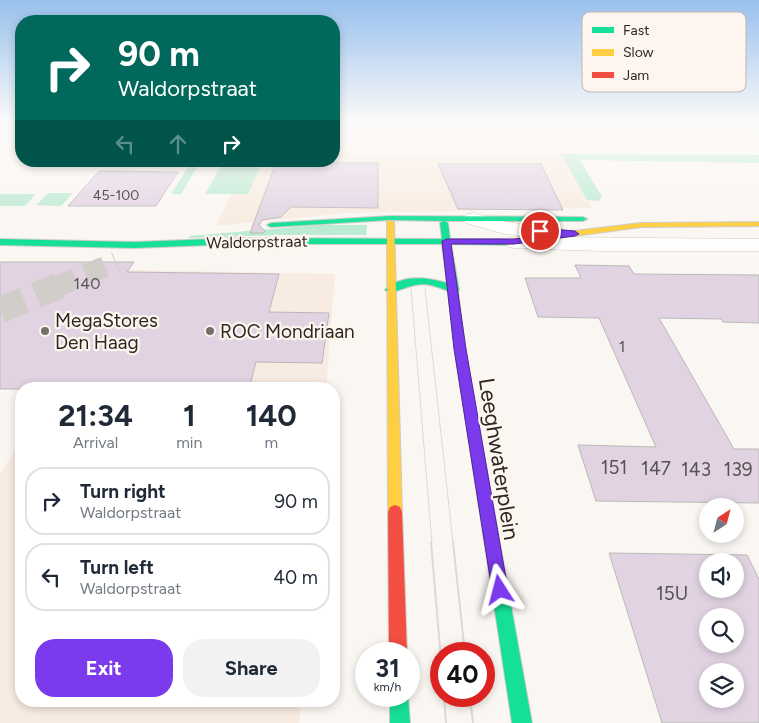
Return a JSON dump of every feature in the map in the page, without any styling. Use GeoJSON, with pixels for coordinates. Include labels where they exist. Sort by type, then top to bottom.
{"type":"FeatureCollection","features":[{"type":"Feature","properties":{"kind":"street","name":"Waldorpstraat"},"geometry":{"type":"LineString","coordinates":[[263,225],[390,218],[607,220],[639,234],[759,245]]}},
{"type":"Feature","properties":{"kind":"street"},"geometry":{"type":"LineString","coordinates":[[390,218],[398,642]]}},
{"type":"Feature","properties":{"kind":"street","name":"Leeghwaterplein"},"geometry":{"type":"LineString","coordinates":[[444,219],[462,358],[522,723]]}},
{"type":"Feature","properties":{"kind":"street","name":"Waldorpstraat"},"geometry":{"type":"LineString","coordinates":[[473,219],[505,228],[575,234],[639,234],[759,224]]}},
{"type":"Feature","properties":{"kind":"street","name":"Waldorpstraat"},"geometry":{"type":"LineString","coordinates":[[514,242],[575,234]]}},
{"type":"Feature","properties":{"kind":"street","name":"Waldorpstraat"},"geometry":{"type":"LineString","coordinates":[[0,242],[134,245],[238,241],[447,241],[601,245],[639,234]]}},
{"type":"Feature","properties":{"kind":"street"},"geometry":{"type":"LineString","coordinates":[[390,290],[402,282],[420,278],[439,282],[454,290]]}},
{"type":"Feature","properties":{"kind":"street"},"geometry":{"type":"LineString","coordinates":[[399,707],[400,723]]}},
{"type":"Feature","properties":{"kind":"shaded area"},"geometry":{"type":"Polygon","coordinates":[[[340,159],[564,159],[592,208],[346,213],[216,226],[243,167],[340,167],[340,159]]]}},
{"type":"Feature","properties":{"kind":"shaded area","name":"ROC Mondriaan"},"geometry":{"type":"Polygon","coordinates":[[[128,270],[335,274],[327,382],[58,382],[128,270]]]}},
{"type":"Feature","properties":{"kind":"shaded area"},"geometry":{"type":"Polygon","coordinates":[[[15,450],[15,707],[300,707],[299,723],[0,723],[0,474],[15,450]]]}},
{"type":"Feature","properties":{"kind":"green space"},"geometry":{"type":"Polygon","coordinates":[[[564,159],[759,159],[759,163],[580,160],[602,197],[598,201],[587,200],[564,159]]]}},
{"type":"Feature","properties":{"kind":"green space"},"geometry":{"type":"Polygon","coordinates":[[[188,167],[197,167],[181,194],[171,194],[188,167]]]}},
{"type":"Feature","properties":{"kind":"green space"},"geometry":{"type":"Polygon","coordinates":[[[220,167],[260,167],[248,194],[205,194],[220,167]]]}},
{"type":"Feature","properties":{"kind":"green space"},"geometry":{"type":"Polygon","coordinates":[[[48,193],[73,193],[61,206],[36,205],[48,193]]]}},
{"type":"Feature","properties":{"kind":"green space"},"geometry":{"type":"Polygon","coordinates":[[[0,194],[36,194],[25,206],[0,206],[0,194]]]}},
{"type":"Feature","properties":{"kind":"green space"},"geometry":{"type":"Polygon","coordinates":[[[318,225],[367,225],[366,235],[189,238],[190,236],[318,225]]]}},
{"type":"Feature","properties":{"kind":"building"},"geometry":{"type":"Polygon","coordinates":[[[340,163],[378,163],[378,208],[291,207],[281,217],[262,220],[259,225],[265,231],[263,233],[250,233],[275,167],[340,167],[340,163]]]}},
{"type":"Feature","properties":{"kind":"building"},"geometry":{"type":"Polygon","coordinates":[[[438,164],[541,164],[563,210],[458,209],[438,164]]]}},
{"type":"Feature","properties":{"kind":"building"},"geometry":{"type":"Polygon","coordinates":[[[99,171],[178,172],[156,206],[68,206],[99,171]]]}},
{"type":"Feature","properties":{"kind":"building","name":"ROC Mondriaan"},"geometry":{"type":"Polygon","coordinates":[[[0,262],[134,262],[127,272],[279,274],[269,312],[329,313],[322,363],[256,362],[251,382],[15,382],[15,389],[0,389],[0,262]]]}},
{"type":"Feature","properties":{"kind":"building"},"geometry":{"type":"Polygon","coordinates":[[[575,265],[629,266],[634,274],[759,275],[759,323],[723,322],[721,319],[659,318],[734,449],[759,449],[759,503],[744,503],[744,498],[699,498],[699,502],[596,501],[578,445],[656,447],[599,318],[538,317],[525,278],[581,278],[575,265]]]}},
{"type":"Feature","properties":{"kind":"building"},"geometry":{"type":"Polygon","coordinates":[[[609,553],[699,554],[699,598],[744,598],[744,555],[747,555],[759,579],[759,723],[662,723],[609,553]]]}},
{"type":"Feature","properties":{"kind":"tunnel"},"geometry":{"type":"LineString","coordinates":[[56,287],[116,262]]}},
{"type":"Feature","properties":{"kind":"tunnel"},"geometry":{"type":"LineString","coordinates":[[0,310],[59,286]]}},
{"type":"Feature","properties":{"kind":"tram line"},"geometry":{"type":"LineString","coordinates":[[411,289],[432,543]]}},
{"type":"Feature","properties":{"kind":"tram line"},"geometry":{"type":"LineString","coordinates":[[425,289],[453,543]]}},
{"type":"Feature","properties":{"kind":"tram line"},"geometry":{"type":"LineString","coordinates":[[431,542],[439,642]]}},
{"type":"Feature","properties":{"kind":"tram line"},"geometry":{"type":"LineString","coordinates":[[453,542],[464,642]]}},
{"type":"Feature","properties":{"kind":"tram line"},"geometry":{"type":"LineString","coordinates":[[445,707],[446,723]]}},
{"type":"Feature","properties":{"kind":"tram line"},"geometry":{"type":"LineString","coordinates":[[471,707],[473,723]]}},
{"type":"Feature","properties":{"kind":"traffic: fast"},"geometry":{"type":"LineString","coordinates":[[271,225],[390,218],[583,219]]}},
{"type":"Feature","properties":{"kind":"traffic: fast"},"geometry":{"type":"LineString","coordinates":[[444,223],[460,349],[522,723]]}},
{"type":"Feature","properties":{"kind":"traffic: fast"},"geometry":{"type":"LineString","coordinates":[[0,242],[134,245],[238,241],[508,242]]}},
{"type":"Feature","properties":{"kind":"traffic: fast"},"geometry":{"type":"LineString","coordinates":[[390,290],[414,281],[429,282],[454,290]]}},
{"type":"Feature","properties":{"kind":"traffic: fast"},"geometry":{"type":"LineString","coordinates":[[399,707],[400,723]]}},
{"type":"Feature","properties":{"kind":"traffic: slow"},"geometry":{"type":"LineString","coordinates":[[390,222],[395,512]]}},
{"type":"Feature","properties":{"kind":"traffic: slow"},"geometry":{"type":"LineString","coordinates":[[508,242],[641,225],[759,224]]}},
{"type":"Feature","properties":{"kind":"traffic: jam"},"geometry":{"type":"LineString","coordinates":[[395,512],[398,642]]}},
{"type":"Feature","properties":{"kind":"place","name":"MegaStores Den Haag"},"geometry":{"type":"Point","coordinates":[45,331]}},
{"type":"Feature","properties":{"kind":"place","name":"ROC Mondriaan"},"geometry":{"type":"Point","coordinates":[210,331]}},
{"type":"Feature","properties":{"kind":"route"},"geometry":{"type":"LineString","coordinates":[[500,590],[460,349],[447,241],[514,242],[575,234],[540,231]]}}]}
